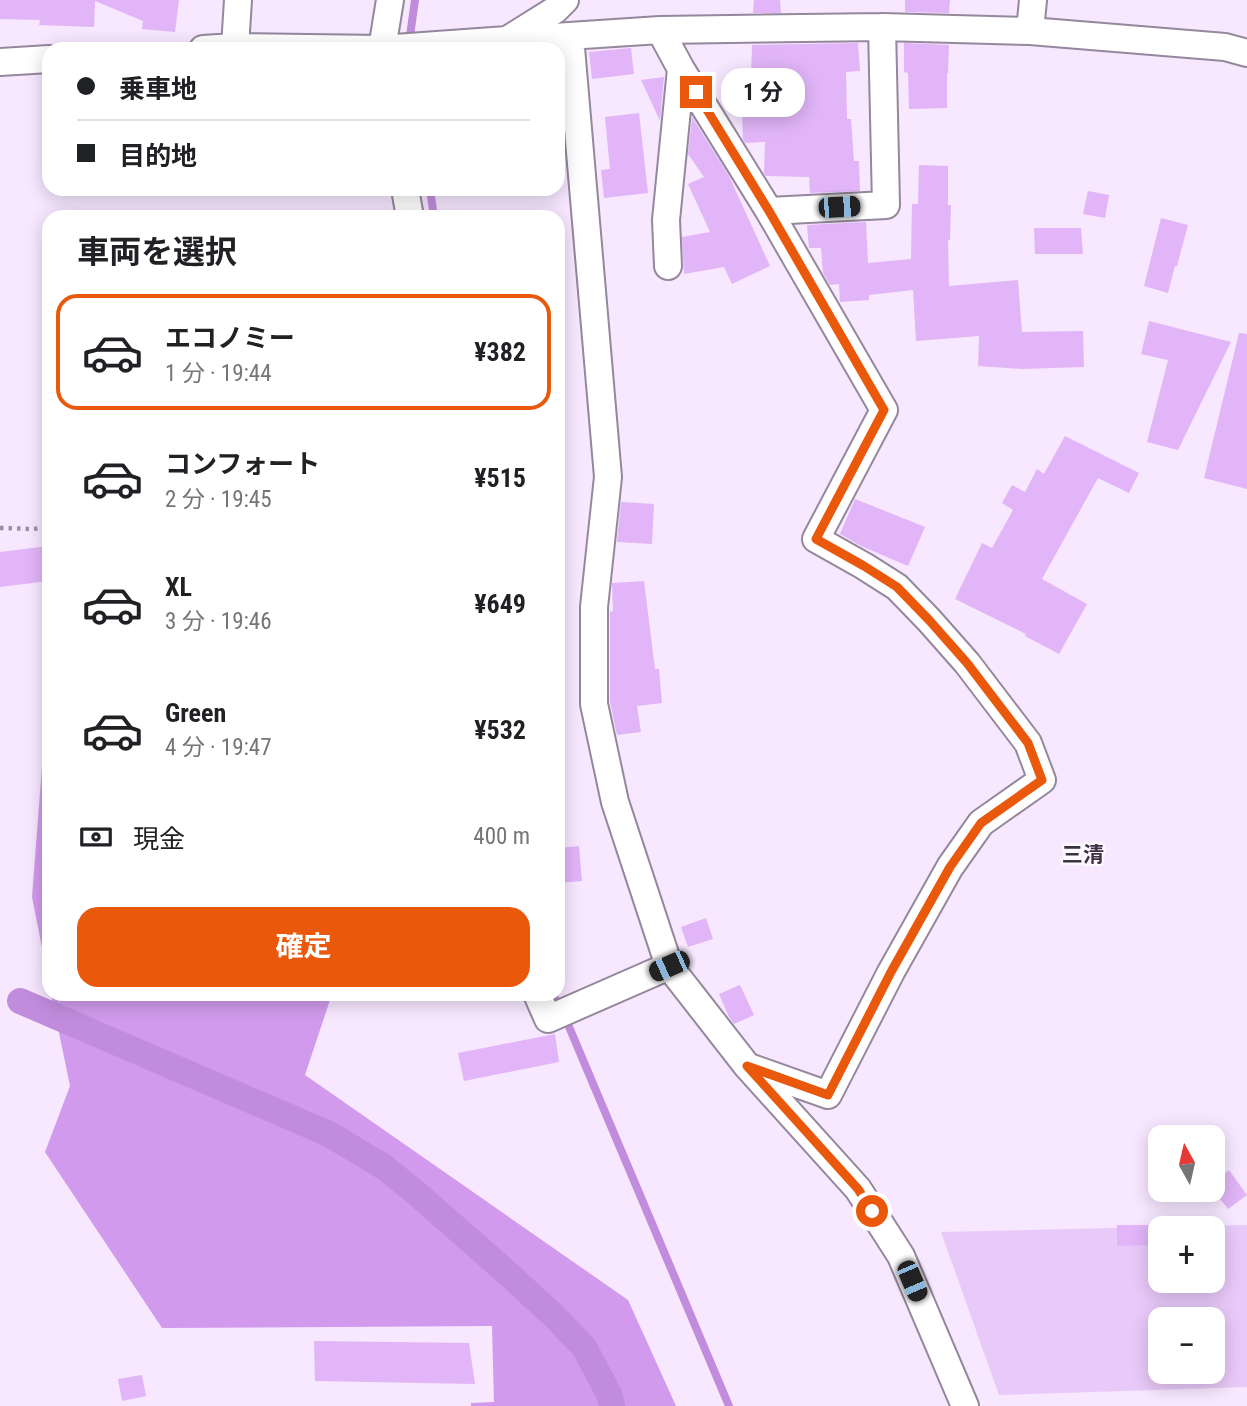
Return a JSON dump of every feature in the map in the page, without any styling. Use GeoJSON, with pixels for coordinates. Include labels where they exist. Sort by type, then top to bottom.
{"type":"FeatureCollection","features":[{"type":"Feature","properties":{"kind":"street"},"geometry":{"type":"LineString","coordinates":[[235,42],[238,0]]}},
{"type":"Feature","properties":{"kind":"street"},"geometry":{"type":"LineString","coordinates":[[390,0],[394,42]]}},
{"type":"Feature","properties":{"kind":"street"},"geometry":{"type":"LineString","coordinates":[[508,40],[555,10],[565,0]]}},
{"type":"Feature","properties":{"kind":"street"},"geometry":{"type":"LineString","coordinates":[[1030,31],[1034,0]]}},
{"type":"Feature","properties":{"kind":"street"},"geometry":{"type":"LineString","coordinates":[[480,42],[660,30],[882,27],[1030,31],[1225,47],[1247,53]]}},
{"type":"Feature","properties":{"kind":"street"},"geometry":{"type":"LineString","coordinates":[[769,211],[886,205],[882,27]]}},
{"type":"Feature","properties":{"kind":"street"},"geometry":{"type":"LineString","coordinates":[[660,30],[884,410],[816,539],[897,587],[929,620],[967,663],[1028,743],[1042,780],[981,823],[950,867],[891,972],[828,1095],[747,1066]]}},
{"type":"Feature","properties":{"kind":"street"},"geometry":{"type":"LineString","coordinates":[[570,36],[608,477],[594,607],[594,704],[615,802],[669,966],[747,1066],[858,1189],[901,1256],[965,1406]]}},
{"type":"Feature","properties":{"kind":"street"},"geometry":{"type":"LineString","coordinates":[[0,62],[42,59]]}},
{"type":"Feature","properties":{"kind":"street"},"geometry":{"type":"LineString","coordinates":[[668,266],[666,220],[681,69]]}},
{"type":"Feature","properties":{"kind":"street"},"geometry":{"type":"LineString","coordinates":[[540,1001],[548,1018],[669,966]]}},
{"type":"Feature","properties":{"kind":"path"},"geometry":{"type":"LineString","coordinates":[[0,528],[42,528]]}},
{"type":"Feature","properties":{"kind":"shaded area"},"geometry":{"type":"Polygon","coordinates":[[[42,766],[42,948],[32,897],[42,766]]]}},
{"type":"Feature","properties":{"kind":"shaded area"},"geometry":{"type":"Polygon","coordinates":[[[52,1001],[330,1001],[305,1075],[628,1300],[676,1406],[471,1406],[471,1403],[494,1402],[492,1326],[162,1328],[45,1152],[70,1086],[52,1001]]]}},
{"type":"Feature","properties":{"kind":"shaded area"},"geometry":{"type":"Polygon","coordinates":[[[1247,1225],[1247,1387],[999,1395],[941,1232],[1148,1227],[1148,1293],[1225,1293],[1225,1226],[1247,1225]]]}},
{"type":"Feature","properties":{"kind":"building"},"geometry":{"type":"Polygon","coordinates":[[[0,0],[179,0],[175,32],[142,29],[143,21],[95,1],[94,27],[39,25],[40,20],[0,19],[0,0]]]}},
{"type":"Feature","properties":{"kind":"building"},"geometry":{"type":"Polygon","coordinates":[[[754,0],[780,0],[781,13],[753,13],[754,0]]]}},
{"type":"Feature","properties":{"kind":"building"},"geometry":{"type":"Polygon","coordinates":[[[905,0],[950,0],[949,13],[905,12],[905,0]]]}},
{"type":"Feature","properties":{"kind":"building"},"geometry":{"type":"Polygon","coordinates":[[[858,43],[860,71],[846,72],[847,119],[851,119],[854,161],[859,161],[860,191],[810,193],[809,177],[766,176],[765,142],[746,143],[743,140],[742,115],[765,114],[766,77],[751,77],[752,45],[858,43]]]}},
{"type":"Feature","properties":{"kind":"building"},"geometry":{"type":"Polygon","coordinates":[[[904,43],[949,45],[947,108],[909,109],[908,73],[904,72],[904,43]]]}},
{"type":"Feature","properties":{"kind":"building"},"geometry":{"type":"Polygon","coordinates":[[[631,48],[634,74],[592,79],[589,52],[631,48]]]}},
{"type":"Feature","properties":{"kind":"building"},"geometry":{"type":"Polygon","coordinates":[[[664,77],[660,121],[641,80],[664,77]]]}},
{"type":"Feature","properties":{"kind":"building"},"geometry":{"type":"Polygon","coordinates":[[[639,113],[648,193],[604,198],[601,170],[610,169],[605,117],[639,113]]]}},
{"type":"Feature","properties":{"kind":"building"},"geometry":{"type":"Polygon","coordinates":[[[692,117],[729,176],[770,266],[732,284],[724,267],[684,274],[682,237],[710,232],[688,184],[704,177],[688,154],[692,117]]]}},
{"type":"Feature","properties":{"kind":"building"},"geometry":{"type":"Polygon","coordinates":[[[919,165],[948,166],[948,205],[951,205],[948,240],[949,286],[1018,280],[1022,332],[1083,331],[1084,367],[1023,369],[978,366],[979,336],[916,341],[913,290],[869,295],[869,300],[840,302],[839,284],[830,285],[823,273],[821,248],[809,248],[807,225],[866,222],[868,263],[911,259],[912,204],[918,204],[919,165]]]}},
{"type":"Feature","properties":{"kind":"building"},"geometry":{"type":"Polygon","coordinates":[[[1088,191],[1109,195],[1105,218],[1083,214],[1088,191]]]}},
{"type":"Feature","properties":{"kind":"building"},"geometry":{"type":"Polygon","coordinates":[[[1161,218],[1188,225],[1168,293],[1144,286],[1161,218]]]}},
{"type":"Feature","properties":{"kind":"building"},"geometry":{"type":"Polygon","coordinates":[[[1034,228],[1081,228],[1083,254],[1035,254],[1034,228]]]}},
{"type":"Feature","properties":{"kind":"building"},"geometry":{"type":"Polygon","coordinates":[[[1149,321],[1231,342],[1178,450],[1147,442],[1168,360],[1141,354],[1149,321]]]}},
{"type":"Feature","properties":{"kind":"building"},"geometry":{"type":"Polygon","coordinates":[[[1239,333],[1247,334],[1247,489],[1204,478],[1239,333]]]}},
{"type":"Feature","properties":{"kind":"building"},"geometry":{"type":"Polygon","coordinates":[[[1065,436],[1139,473],[1129,493],[1098,478],[1042,579],[1087,604],[1059,654],[1025,636],[1026,634],[955,599],[982,543],[992,548],[1013,510],[1002,503],[1012,485],[1025,492],[1037,469],[1044,474],[1065,436]]]}},
{"type":"Feature","properties":{"kind":"building"},"geometry":{"type":"Polygon","coordinates":[[[855,499],[925,527],[908,566],[840,534],[855,499]]]}},
{"type":"Feature","properties":{"kind":"building"},"geometry":{"type":"Polygon","coordinates":[[[621,502],[654,504],[652,544],[617,542],[621,502]]]}},
{"type":"Feature","properties":{"kind":"building"},"geometry":{"type":"Polygon","coordinates":[[[42,547],[42,582],[0,587],[0,552],[42,547]]]}},
{"type":"Feature","properties":{"kind":"building"},"geometry":{"type":"Polygon","coordinates":[[[644,581],[662,703],[637,706],[641,732],[617,735],[610,702],[612,583],[644,581]]]}},
{"type":"Feature","properties":{"kind":"building"},"geometry":{"type":"Polygon","coordinates":[[[579,846],[582,881],[565,882],[565,847],[579,846]]]}},
{"type":"Feature","properties":{"kind":"building"},"geometry":{"type":"Polygon","coordinates":[[[706,918],[713,939],[688,947],[681,927],[706,918]]]}},
{"type":"Feature","properties":{"kind":"building"},"geometry":{"type":"Polygon","coordinates":[[[740,985],[754,1015],[734,1024],[719,994],[740,985]]]}},
{"type":"Feature","properties":{"kind":"building"},"geometry":{"type":"Polygon","coordinates":[[[555,1034],[559,1062],[464,1081],[458,1053],[555,1034]]]}},
{"type":"Feature","properties":{"kind":"building"},"geometry":{"type":"Polygon","coordinates":[[[1229,1170],[1247,1195],[1228,1209],[1222,1202],[1225,1202],[1225,1173],[1229,1170]]]}},
{"type":"Feature","properties":{"kind":"building"},"geometry":{"type":"Polygon","coordinates":[[[1117,1225],[1148,1225],[1148,1245],[1117,1246],[1117,1225]]]}},
{"type":"Feature","properties":{"kind":"building"},"geometry":{"type":"Polygon","coordinates":[[[314,1341],[469,1343],[475,1384],[315,1381],[314,1341]]]}},
{"type":"Feature","properties":{"kind":"building"},"geometry":{"type":"Polygon","coordinates":[[[142,1375],[146,1396],[122,1401],[118,1379],[142,1375]]]}},
{"type":"Feature","properties":{"kind":"waterway"},"geometry":{"type":"LineString","coordinates":[[409,42],[415,0]]}},
{"type":"Feature","properties":{"kind":"waterway"},"geometry":{"type":"LineString","coordinates":[[431,196],[433,210]]}},
{"type":"Feature","properties":{"kind":"waterway"},"geometry":{"type":"LineString","coordinates":[[20,1001],[329,1134],[384,1167],[505,1271],[584,1347],[609,1394],[612,1406]]}},
{"type":"Feature","properties":{"kind":"waterway"},"geometry":{"type":"LineString","coordinates":[[556,1001],[729,1406]]}},
{"type":"Feature","properties":{"kind":"district","name":"三清"},"geometry":{"type":"Point","coordinates":[1083,855]}},
{"type":"Feature","properties":{"kind":"route"},"geometry":{"type":"LineString","coordinates":[[696,92],[769,211],[884,410],[816,539],[897,587],[929,620],[967,663],[1028,743],[1042,780],[981,823],[950,867],[891,972],[828,1095],[747,1066],[858,1189],[872,1211]]}}]}
